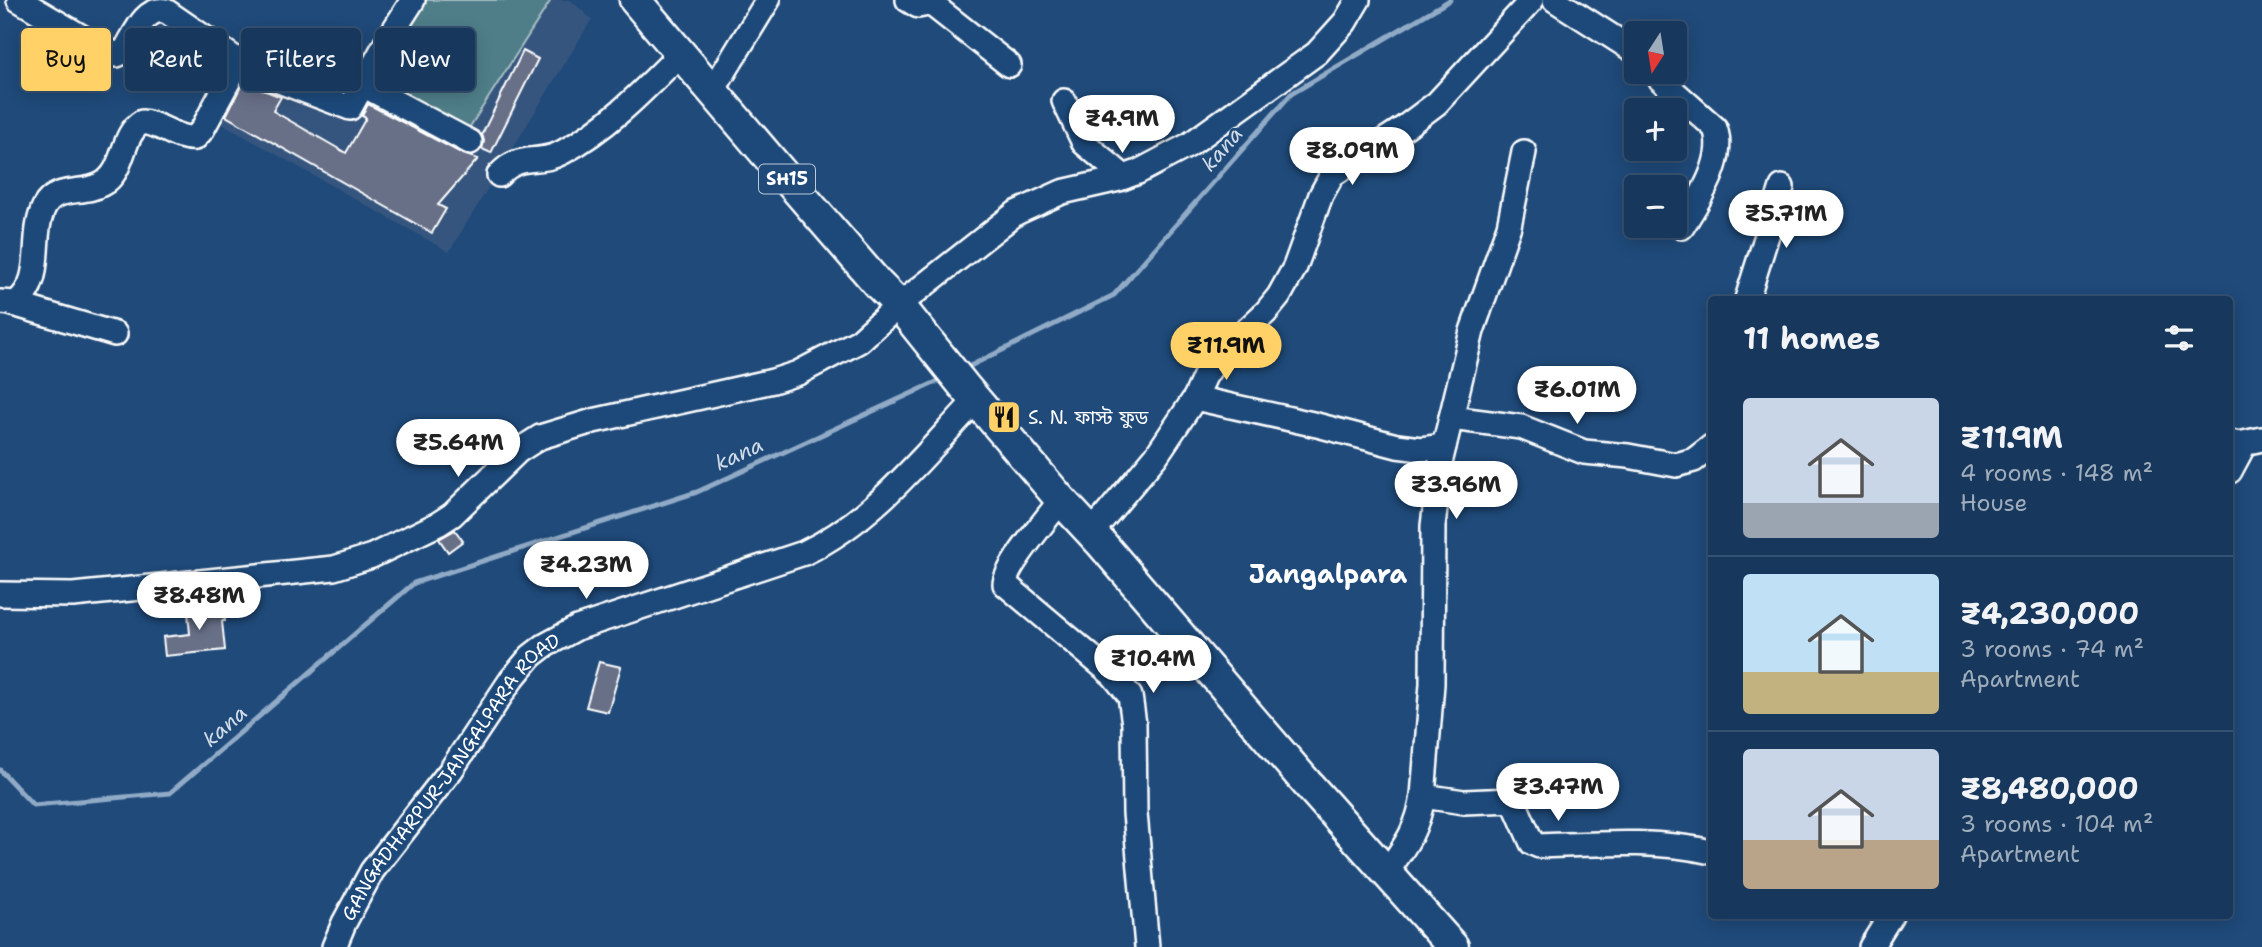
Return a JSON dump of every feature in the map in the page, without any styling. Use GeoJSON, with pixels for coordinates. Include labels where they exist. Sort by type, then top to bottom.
{"type":"FeatureCollection","features":[{"type":"Feature","properties":{"kind":"main road","name":"SH15"},"geometry":{"type":"LineString","coordinates":[[635,0],[878,284],[899,305],[1061,500],[1453,947]]}},
{"type":"Feature","properties":{"kind":"street"},"geometry":{"type":"LineString","coordinates":[[19,0],[117,55],[124,52],[146,16],[155,10],[166,11],[234,58],[237,65],[351,108],[413,0]]}},
{"type":"Feature","properties":{"kind":"street"},"geometry":{"type":"LineString","coordinates":[[712,92],[768,0]]}},
{"type":"Feature","properties":{"kind":"street"},"geometry":{"type":"LineString","coordinates":[[908,0],[918,6],[934,6],[1009,65]]}},
{"type":"Feature","properties":{"kind":"street"},"geometry":{"type":"LineString","coordinates":[[0,594],[73,595],[323,571],[348,564],[404,541],[445,520],[518,451],[540,437],[593,421],[785,378],[859,341],[899,305],[1016,213],[1062,192],[1124,177],[1189,145],[1305,63],[1345,22],[1358,0]]}},
{"type":"Feature","properties":{"kind":"street"},"geometry":{"type":"LineString","coordinates":[[1092,533],[1156,456],[1195,398],[1217,358],[1266,312],[1279,296],[1295,267],[1321,195],[1332,175],[1437,103],[1532,0]]}},
{"type":"Feature","properties":{"kind":"street"},"geometry":{"type":"LineString","coordinates":[[1555,0],[1624,44]]}},
{"type":"Feature","properties":{"kind":"street"},"geometry":{"type":"LineString","coordinates":[[499,175],[517,161],[549,159],[576,145],[646,89],[680,54]]}},
{"type":"Feature","properties":{"kind":"street"},"geometry":{"type":"LineString","coordinates":[[7,303],[24,296],[32,280],[42,213],[50,199],[60,194],[95,187],[106,181],[117,167],[132,132],[142,122],[151,123],[183,137],[195,138],[237,65]]}},
{"type":"Feature","properties":{"kind":"street"},"geometry":{"type":"LineString","coordinates":[[1666,84],[1715,128],[1718,140],[1711,173],[1687,218]]}},
{"type":"Feature","properties":{"kind":"street"},"geometry":{"type":"LineString","coordinates":[[363,85],[470,142]]}},
{"type":"Feature","properties":{"kind":"street"},"geometry":{"type":"LineString","coordinates":[[1064,101],[1088,148],[1124,177]]}},
{"type":"Feature","properties":{"kind":"street"},"geometry":{"type":"LineString","coordinates":[[1386,873],[1411,837],[1423,796],[1432,684],[1433,526],[1444,446],[1472,331],[1509,226],[1524,152]]}},
{"type":"Feature","properties":{"kind":"street"},"geometry":{"type":"LineString","coordinates":[[1748,296],[1782,187]]}},
{"type":"Feature","properties":{"kind":"street"},"geometry":{"type":"LineString","coordinates":[[7,303],[115,334]]}},
{"type":"Feature","properties":{"kind":"street","name":"GANGADHARPUR-JANGALPARA ROAD"},"geometry":{"type":"LineString","coordinates":[[334,947],[372,871],[451,769],[511,680],[531,656],[559,636],[577,628],[804,553],[837,536],[883,498],[970,393]]}},
{"type":"Feature","properties":{"kind":"street"},"geometry":{"type":"LineString","coordinates":[[1195,398],[1397,446],[1421,449],[1444,446]]}},
{"type":"Feature","properties":{"kind":"street"},"geometry":{"type":"LineString","coordinates":[[1451,418],[1521,427],[1584,452],[1628,456],[1676,465],[1693,460],[1708,449]]}},
{"type":"Feature","properties":{"kind":"street"},"geometry":{"type":"LineString","coordinates":[[2233,465],[2246,441]]}},
{"type":"Feature","properties":{"kind":"street"},"geometry":{"type":"LineString","coordinates":[[1061,500],[1015,561],[1006,576],[1005,584],[1113,675],[1130,695],[1134,724],[1133,787],[1147,947]]}},
{"type":"Feature","properties":{"kind":"street"},"geometry":{"type":"LineString","coordinates":[[1423,796],[1464,802],[1513,800],[1535,845],[1665,843],[1708,851]]}},
{"type":"Feature","properties":{"kind":"street"},"geometry":{"type":"LineString","coordinates":[[1871,947],[1888,919]]}},
{"type":"Feature","properties":{"kind":"shaded area"},"geometry":{"type":"Polygon","coordinates":[[[419,0],[570,0],[592,19],[449,252],[210,117],[241,64],[241,91],[338,91],[355,101],[375,69],[375,91],[475,91],[475,28],[401,28],[419,0]]]}},
{"type":"Feature","properties":{"kind":"green space"},"geometry":{"type":"Polygon","coordinates":[[[424,0],[551,0],[464,136],[383,91],[475,91],[475,28],[407,28],[424,0]]]}},
{"type":"Feature","properties":{"kind":"building"},"geometry":{"type":"Polygon","coordinates":[[[523,51],[538,59],[491,153],[482,149],[482,134],[523,51]]]}},
{"type":"Feature","properties":{"kind":"building"},"geometry":{"type":"Polygon","coordinates":[[[241,86],[241,91],[266,91],[281,97],[273,111],[346,153],[366,118],[362,116],[368,104],[463,154],[478,159],[438,205],[446,209],[432,233],[226,116],[241,86]]]}},
{"type":"Feature","properties":{"kind":"building"},"geometry":{"type":"Polygon","coordinates":[[[455,530],[463,541],[448,552],[439,539],[455,530]]]}},
{"type":"Feature","properties":{"kind":"building"},"geometry":{"type":"Polygon","coordinates":[[[204,600],[205,607],[223,606],[225,650],[165,656],[163,637],[190,634],[187,602],[204,600]]]}},
{"type":"Feature","properties":{"kind":"building"},"geometry":{"type":"Polygon","coordinates":[[[599,662],[621,667],[608,712],[586,707],[599,662]]]}},
{"type":"Feature","properties":{"kind":"waterway","name":"kana"},"geometry":{"type":"LineString","coordinates":[[964,369],[1114,295],[1291,94],[1450,0]]}},
{"type":"Feature","properties":{"kind":"waterway","name":"kana"},"geometry":{"type":"LineString","coordinates":[[0,770],[33,805],[170,793],[414,583],[697,492],[945,378]]}},
{"type":"Feature","properties":{"kind":"place","name":"S. N. ফাস্ট ফুড"},"geometry":{"type":"Point","coordinates":[1004,417]}},
{"type":"Feature","properties":{"kind":"district","name":"Jangalpara"},"geometry":{"type":"Point","coordinates":[1328,573]}}]}
